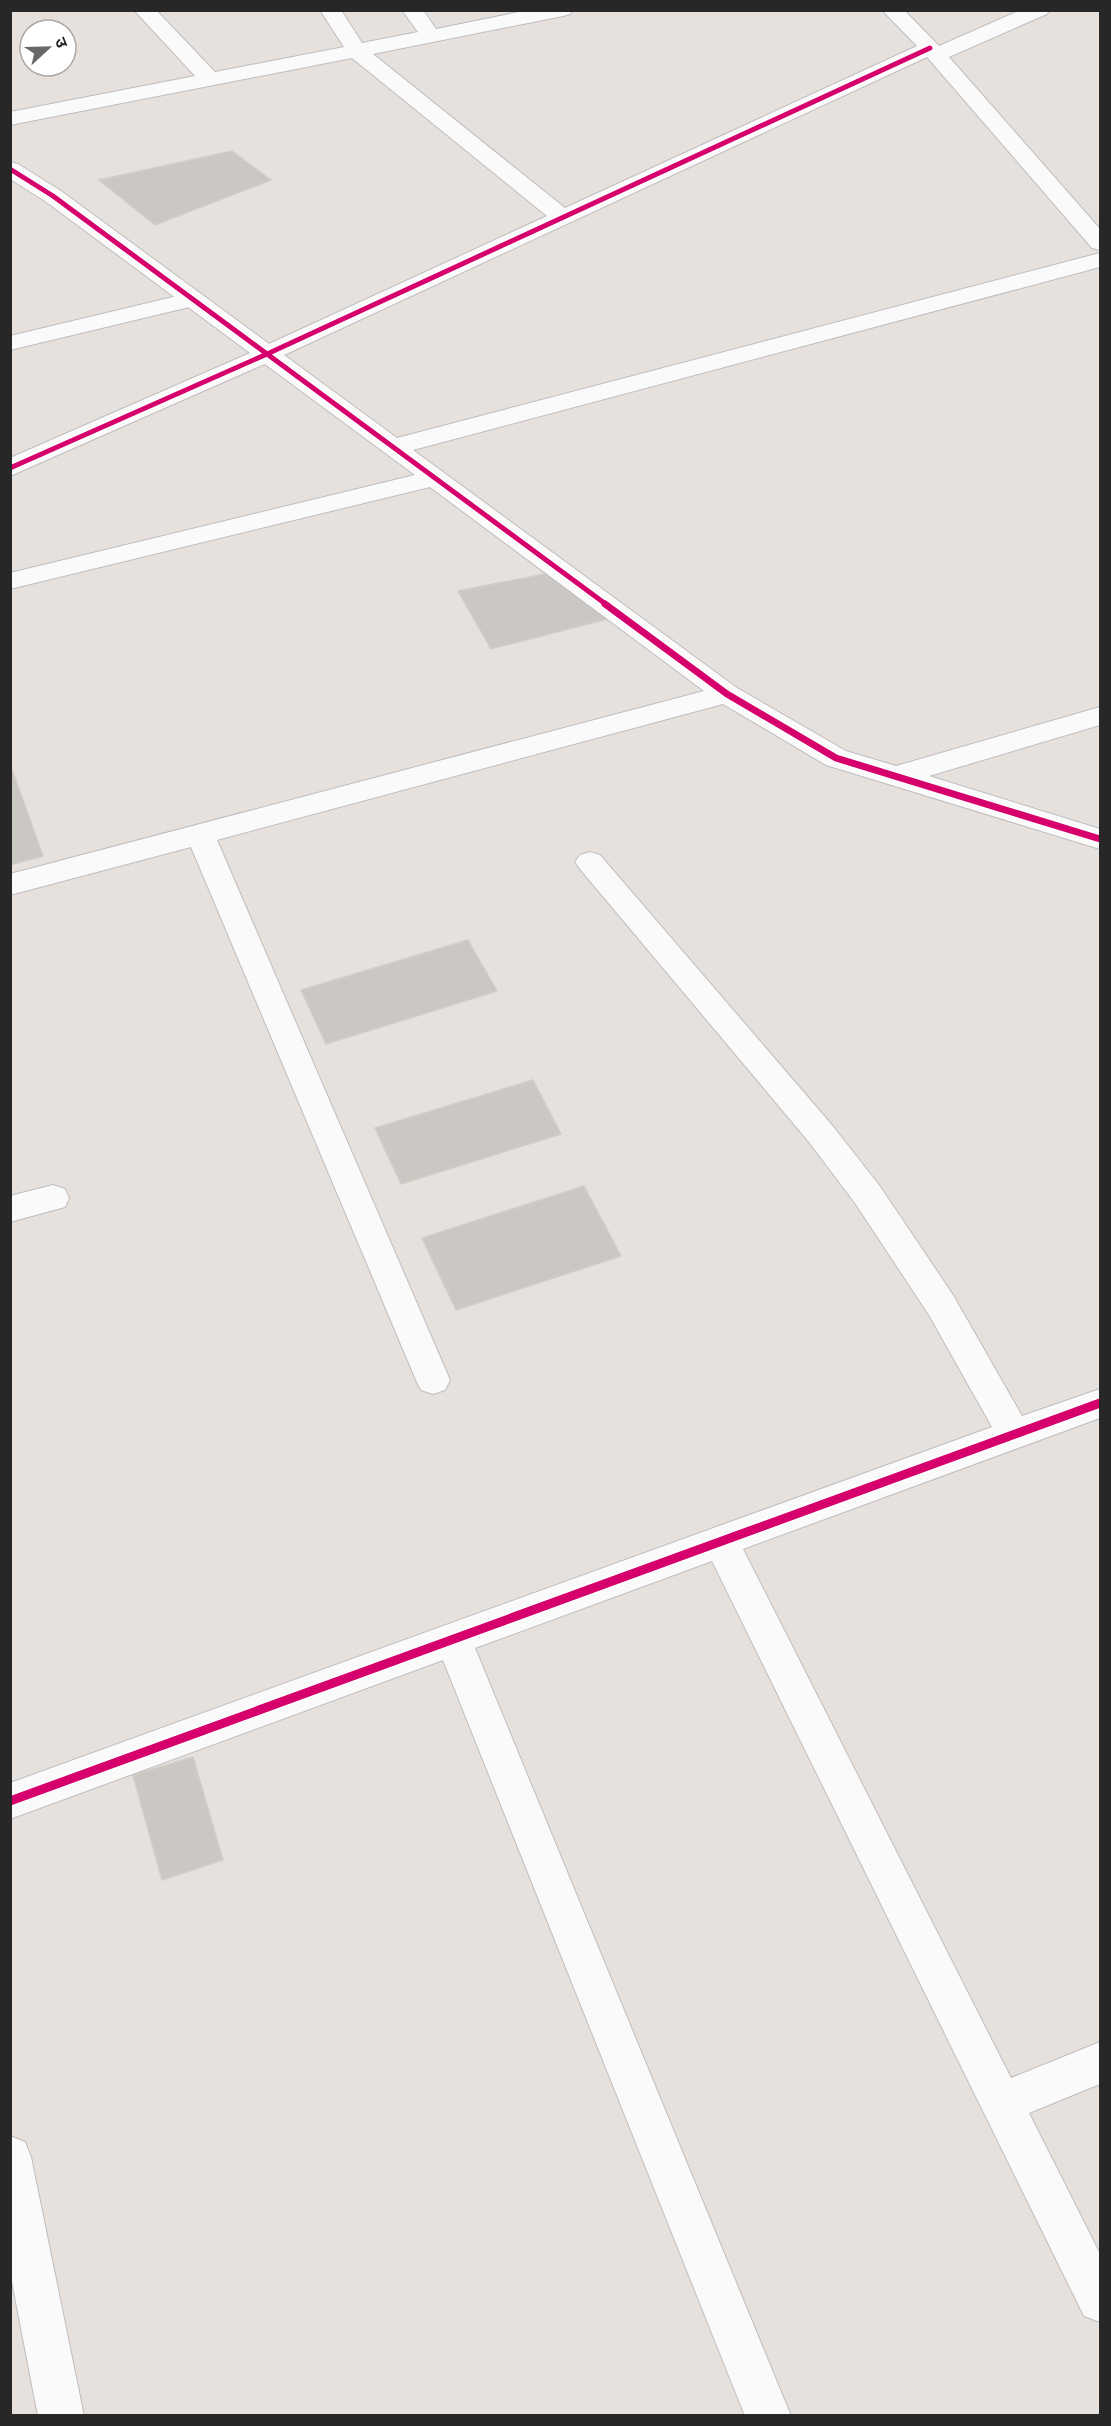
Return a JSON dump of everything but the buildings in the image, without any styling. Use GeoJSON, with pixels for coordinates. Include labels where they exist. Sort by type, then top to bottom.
{"type":"FeatureCollection","features":[{"type":"Feature","properties":{"kind":"street"},"geometry":{"type":"LineString","coordinates":[[144,10],[210,80]]}},
{"type":"Feature","properties":{"kind":"street"},"geometry":{"type":"LineString","coordinates":[[330,10],[357,51],[563,218]]}},
{"type":"Feature","properties":{"kind":"street"},"geometry":{"type":"LineString","coordinates":[[412,10],[430,36]]}},
{"type":"Feature","properties":{"kind":"street"},"geometry":{"type":"LineString","coordinates":[[892,10],[933,52],[1101,243]]}},
{"type":"Feature","properties":{"kind":"street"},"geometry":{"type":"LineString","coordinates":[[10,468],[933,52],[1040,10]]}},
{"type":"Feature","properties":{"kind":"street"},"geometry":{"type":"LineString","coordinates":[[10,119],[548,12]]}},
{"type":"Feature","properties":{"kind":"street"},"geometry":{"type":"LineString","coordinates":[[10,170],[53,196],[194,299],[727,694],[836,758],[1101,839]]}},
{"type":"Feature","properties":{"kind":"street"},"geometry":{"type":"LineString","coordinates":[[394,447],[1101,260]]}},
{"type":"Feature","properties":{"kind":"street"},"geometry":{"type":"LineString","coordinates":[[10,343],[194,299]]}},
{"type":"Feature","properties":{"kind":"street"},"geometry":{"type":"LineString","coordinates":[[10,581],[435,477]]}},
{"type":"Feature","properties":{"kind":"street"},"geometry":{"type":"LineString","coordinates":[[10,885],[727,694]]}},
{"type":"Feature","properties":{"kind":"street"},"geometry":{"type":"LineString","coordinates":[[897,777],[1101,716]]}},
{"type":"Feature","properties":{"kind":"street"},"geometry":{"type":"LineString","coordinates":[[200,835],[433,1380]]}},
{"type":"Feature","properties":{"kind":"street"},"geometry":{"type":"LineString","coordinates":[[590,862],[820,1133],[867,1194],[940,1305],[1014,1434]]}},
{"type":"Feature","properties":{"kind":"street"},"geometry":{"type":"LineString","coordinates":[[10,1209],[53,1198]]}},
{"type":"Feature","properties":{"kind":"street"},"geometry":{"type":"LineString","coordinates":[[10,1801],[1101,1403]]}},
{"type":"Feature","properties":{"kind":"street"},"geometry":{"type":"LineString","coordinates":[[721,1542],[1101,2300]]}},
{"type":"Feature","properties":{"kind":"street"},"geometry":{"type":"LineString","coordinates":[[453,1639],[768,2415]]}},
{"type":"Feature","properties":{"kind":"street"},"geometry":{"type":"LineString","coordinates":[[1003,2103],[1101,2063]]}},
{"type":"Feature","properties":{"kind":"street"},"geometry":{"type":"LineString","coordinates":[[10,2157],[61,2415]]}},
{"type":"Feature","properties":{"kind":"cycle path"},"geometry":{"type":"LineString","coordinates":[[10,468],[267,354],[930,48]]}},
{"type":"Feature","properties":{"kind":"cycle path"},"geometry":{"type":"LineString","coordinates":[[10,169],[53,196],[727,694],[836,758],[1100,839]]}},
{"type":"Feature","properties":{"kind":"cycle path"},"geometry":{"type":"LineString","coordinates":[[10,1801],[1100,1403]]}}]}
